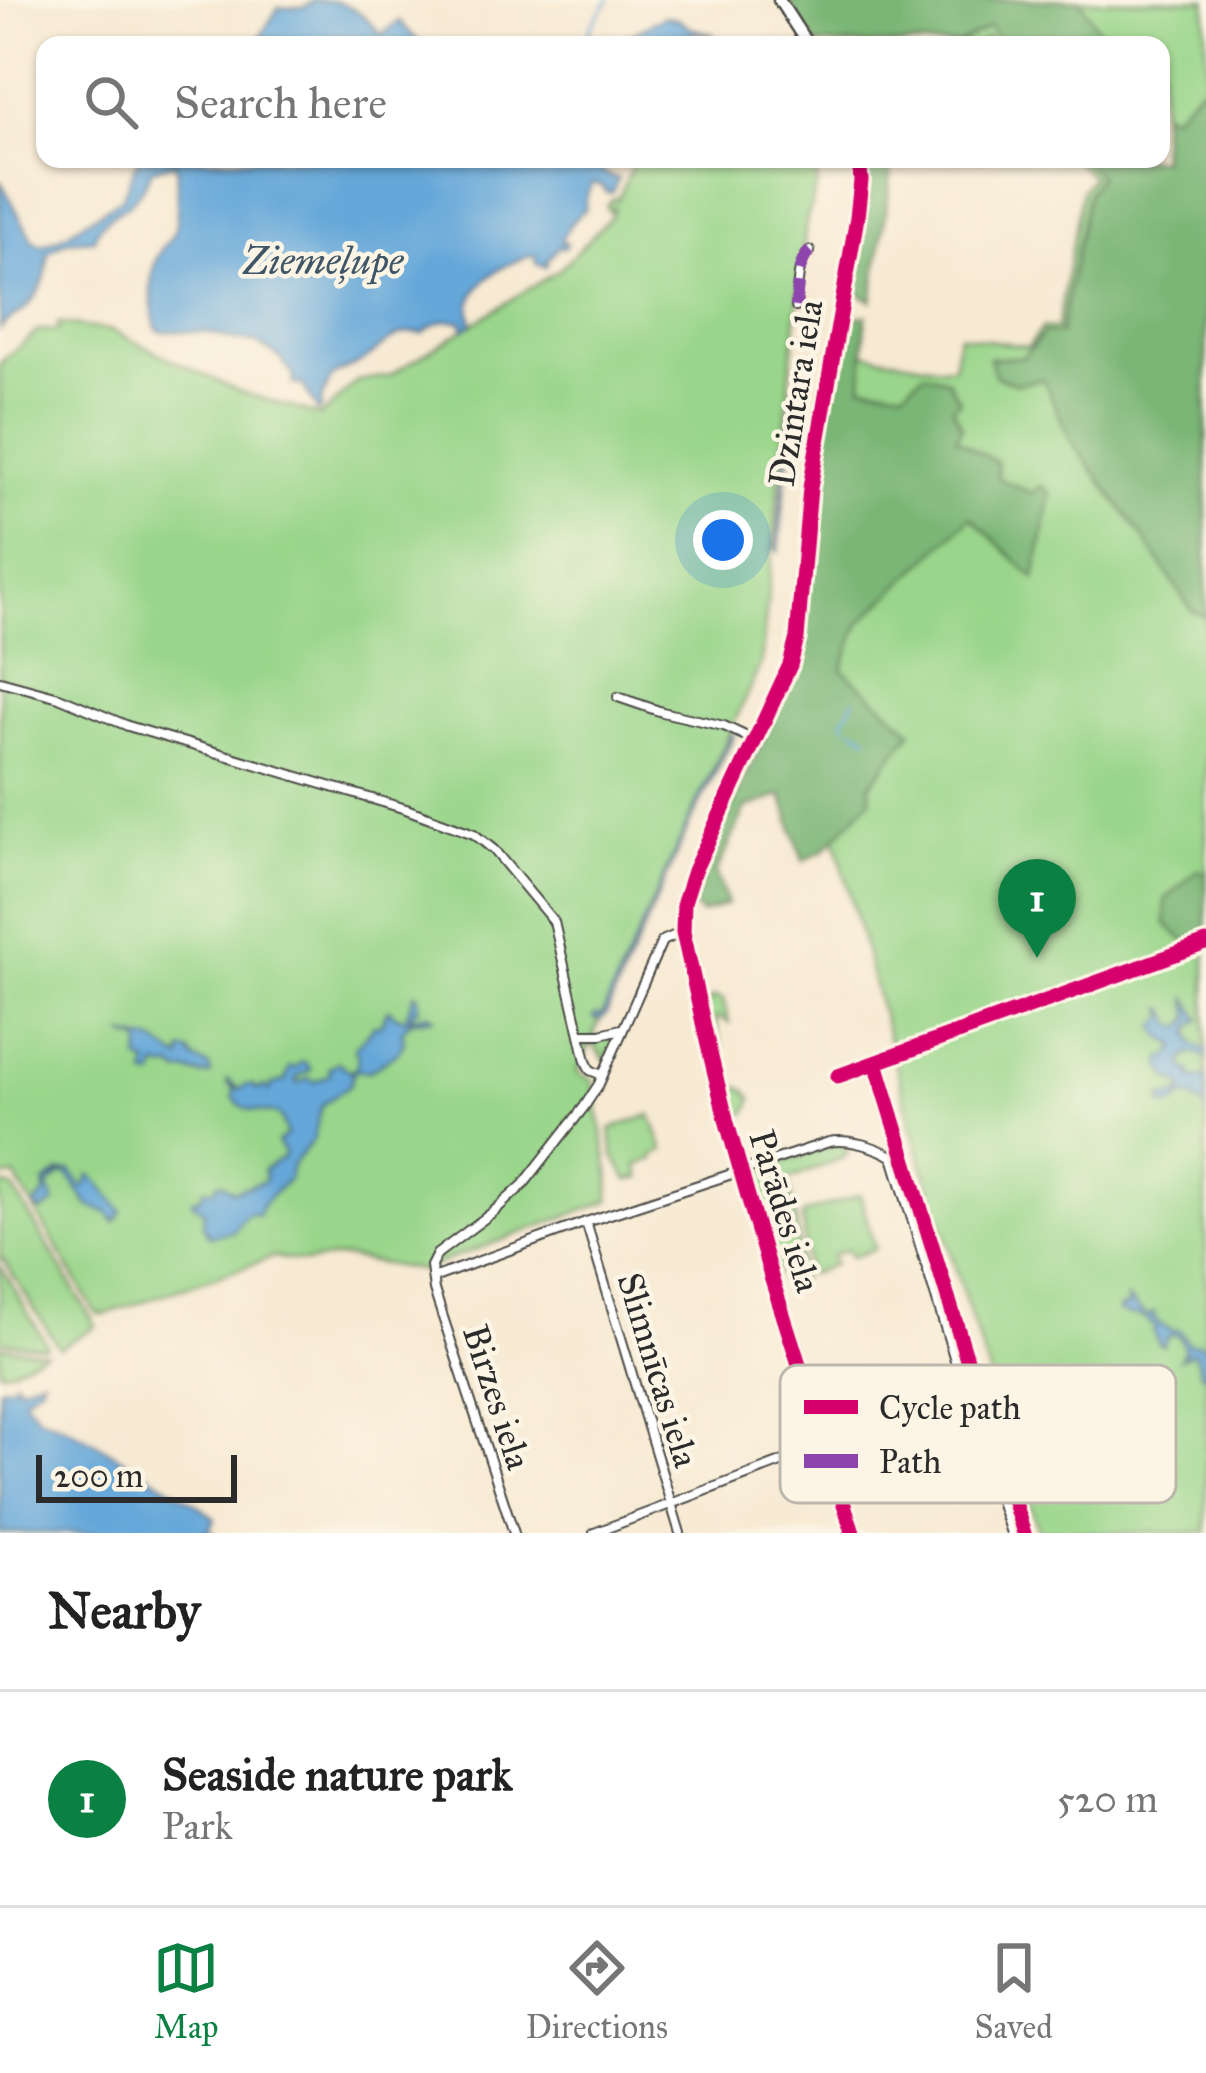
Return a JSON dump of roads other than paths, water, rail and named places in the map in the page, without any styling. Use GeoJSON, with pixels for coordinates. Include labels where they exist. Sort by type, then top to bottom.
{"type":"FeatureCollection","features":[{"type":"Feature","properties":{"kind":"street"},"geometry":{"type":"LineString","coordinates":[[779,0],[802,36]]}},
{"type":"Feature","properties":{"kind":"street","name":"Dzintara iela"},"geometry":{"type":"LineString","coordinates":[[684,902],[790,665],[810,488],[857,217],[860,168]]}},
{"type":"Feature","properties":{"kind":"street"},"geometry":{"type":"LineString","coordinates":[[796,307],[803,257],[811,251]]}},
{"type":"Feature","properties":{"kind":"street"},"geometry":{"type":"LineString","coordinates":[[0,681],[475,835],[494,850],[554,922],[590,1070],[602,1075]]}},
{"type":"Feature","properties":{"kind":"street"},"geometry":{"type":"LineString","coordinates":[[618,697],[724,726],[756,741]]}},
{"type":"Feature","properties":{"kind":"street","name":"Parādes iela"},"geometry":{"type":"LineString","coordinates":[[684,902],[683,932],[740,1172],[801,1365]]}},
{"type":"Feature","properties":{"kind":"street"},"geometry":{"type":"LineString","coordinates":[[683,932],[662,941],[602,1075],[573,1122],[523,1185],[437,1254],[431,1266],[433,1278],[740,1172],[836,1141],[850,1143],[893,1157],[957,1365]]}},
{"type":"Feature","properties":{"kind":"street"},"geometry":{"type":"LineString","coordinates":[[581,1034],[622,1028]]}},
{"type":"Feature","properties":{"kind":"street","name":"Slimnīcas iela"},"geometry":{"type":"LineString","coordinates":[[586,1222],[680,1533]]}},
{"type":"Feature","properties":{"kind":"street","name":"Birzes iela"},"geometry":{"type":"LineString","coordinates":[[433,1278],[514,1533]]}},
{"type":"Feature","properties":{"kind":"street"},"geometry":{"type":"LineString","coordinates":[[593,1533],[780,1462]]}},
{"type":"Feature","properties":{"kind":"street","name":"Parādes iela"},"geometry":{"type":"LineString","coordinates":[[844,1503],[853,1533]]}},
{"type":"Feature","properties":{"kind":"street"},"geometry":{"type":"LineString","coordinates":[[1001,1503],[1011,1533]]}},
{"type":"Feature","properties":{"kind":"water"},"geometry":{"type":"Polygon","coordinates":[[[315,0],[336,2],[353,8],[381,35],[399,21],[413,36],[261,36],[278,8],[304,7],[315,0]]]}},
{"type":"Feature","properties":{"kind":"water"},"geometry":{"type":"Polygon","coordinates":[[[665,16],[713,34],[712,36],[627,36],[665,16]]]}},
{"type":"Feature","properties":{"kind":"water","name":"Ziemeļupe"},"geometry":{"type":"Polygon","coordinates":[[[134,168],[158,168],[151,170],[129,204],[104,222],[94,239],[66,241],[48,253],[39,290],[0,329],[0,180],[33,241],[42,245],[122,198],[134,168]]]}},
{"type":"Feature","properties":{"kind":"water","name":"Ziemeļupe"},"geometry":{"type":"Polygon","coordinates":[[[176,168],[602,168],[618,178],[613,192],[592,183],[585,210],[562,238],[565,247],[558,247],[546,267],[536,263],[535,255],[497,271],[475,293],[472,324],[464,329],[462,322],[446,321],[423,333],[395,337],[331,378],[318,411],[302,384],[293,383],[294,376],[279,357],[255,342],[207,332],[159,331],[155,326],[151,279],[175,229],[176,168]]]}},
{"type":"Feature","properties":{"kind":"water"},"geometry":{"type":"Polygon","coordinates":[[[794,392],[797,398],[779,551],[776,549],[794,392]]]}},
{"type":"Feature","properties":{"kind":"water"},"geometry":{"type":"Polygon","coordinates":[[[732,734],[606,1015],[594,1019],[602,1015],[699,798],[732,734]]]}},
{"type":"Feature","properties":{"kind":"water"},"geometry":{"type":"Polygon","coordinates":[[[415,993],[419,1009],[410,1018],[430,1014],[434,1018],[411,1021],[402,1031],[404,1042],[399,1051],[370,1071],[354,1070],[350,1085],[322,1105],[313,1140],[258,1216],[251,1213],[233,1231],[209,1236],[203,1225],[204,1211],[193,1199],[201,1197],[204,1189],[215,1189],[217,1183],[233,1191],[263,1182],[263,1170],[283,1158],[277,1143],[287,1135],[277,1114],[242,1106],[233,1097],[235,1090],[228,1080],[240,1090],[252,1085],[269,1091],[271,1085],[285,1081],[290,1067],[302,1062],[311,1070],[297,1077],[298,1083],[330,1075],[329,1068],[338,1062],[350,1071],[357,1066],[354,1049],[374,1025],[380,1026],[388,1009],[405,1019],[415,993]]]}},
{"type":"Feature","properties":{"kind":"water"},"geometry":{"type":"Polygon","coordinates":[[[1187,997],[1201,1020],[1190,1032],[1194,1044],[1206,1050],[1206,1059],[1190,1054],[1183,1066],[1193,1079],[1206,1078],[1206,1116],[1205,1108],[1191,1097],[1184,1096],[1174,1105],[1162,1104],[1162,1097],[1183,1091],[1161,1065],[1163,1057],[1168,1058],[1177,1046],[1161,1036],[1156,1026],[1167,1009],[1181,1028],[1191,1018],[1187,997]]]}},
{"type":"Feature","properties":{"kind":"water"},"geometry":{"type":"Polygon","coordinates":[[[123,1035],[155,1042],[181,1059],[183,1051],[189,1052],[209,1066],[211,1074],[180,1073],[158,1066],[154,1077],[146,1076],[148,1064],[139,1060],[142,1044],[123,1035]]]}},
{"type":"Feature","properties":{"kind":"water"},"geometry":{"type":"Polygon","coordinates":[[[71,1171],[82,1187],[93,1176],[122,1211],[115,1222],[107,1212],[89,1206],[67,1174],[47,1187],[55,1203],[41,1212],[34,1206],[45,1194],[45,1183],[60,1172],[71,1171]]]}},
{"type":"Feature","properties":{"kind":"water"},"geometry":{"type":"Polygon","coordinates":[[[1126,1297],[1146,1316],[1154,1313],[1153,1318],[1162,1325],[1180,1331],[1189,1344],[1200,1343],[1206,1350],[1206,1375],[1201,1374],[1194,1352],[1180,1359],[1185,1350],[1180,1337],[1167,1337],[1163,1346],[1145,1319],[1119,1312],[1129,1305],[1126,1297]]]}},
{"type":"Feature","properties":{"kind":"water"},"geometry":{"type":"Polygon","coordinates":[[[42,1377],[41,1384],[23,1398],[38,1416],[98,1444],[197,1504],[215,1519],[209,1530],[213,1533],[0,1533],[0,1387],[15,1380],[21,1386],[42,1377]]]}},
{"type":"Feature","properties":{"kind":"waterway"},"geometry":{"type":"LineString","coordinates":[[592,36],[589,29],[609,0]]}},
{"type":"Feature","properties":{"kind":"waterway"},"geometry":{"type":"LineString","coordinates":[[846,724],[843,720],[855,699]]}},
{"type":"Feature","properties":{"kind":"waterway"},"geometry":{"type":"LineString","coordinates":[[852,728],[868,737]]}},
{"type":"Feature","properties":{"kind":"place","name":"Seaside nature park"},"geometry":{"type":"Point","coordinates":[1037,958]}}]}
